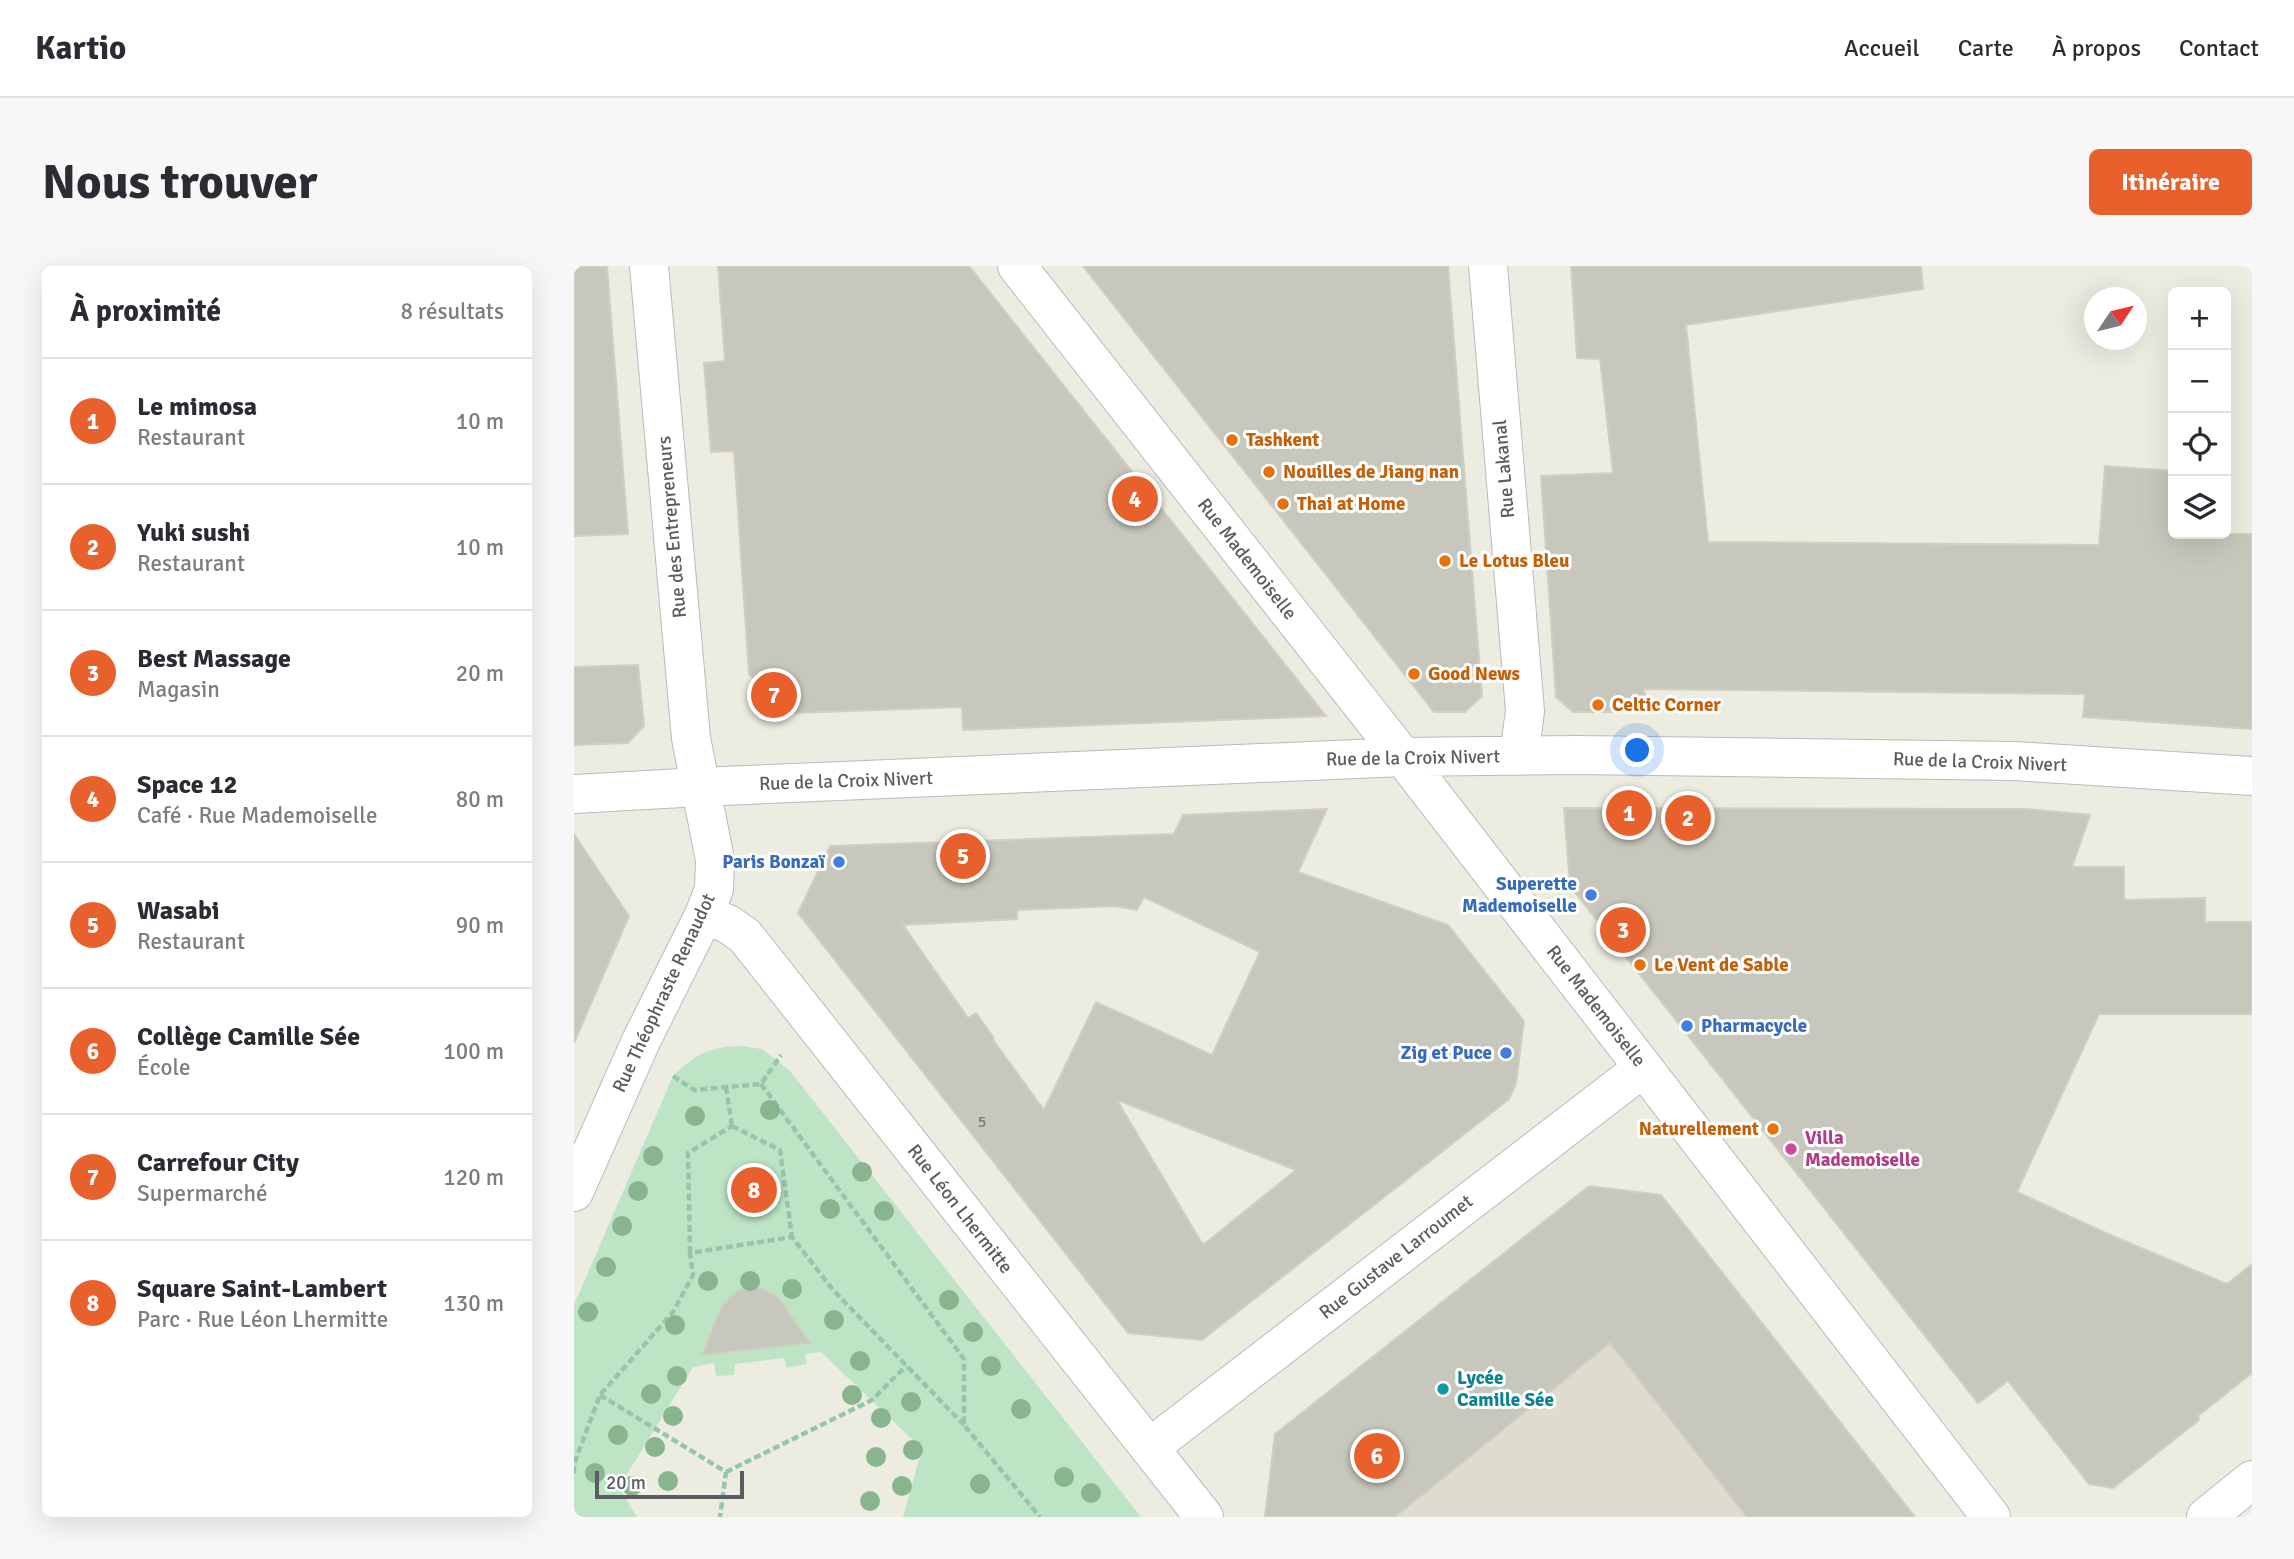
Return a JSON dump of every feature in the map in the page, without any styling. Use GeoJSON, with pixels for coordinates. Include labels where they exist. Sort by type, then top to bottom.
{"type":"FeatureCollection","features":[{"type":"Feature","properties":{"kind":"street","name":"Rue des Entrepreneurs"},"geometry":{"type":"LineString","coordinates":[[649,266],[691,738],[700,786]]}},
{"type":"Feature","properties":{"kind":"street","name":"Rue Mademoiselle"},"geometry":{"type":"LineString","coordinates":[[1017,266],[1403,757],[1991,1517]]}},
{"type":"Feature","properties":{"kind":"street","name":"Rue Lakanal"},"geometry":{"type":"LineString","coordinates":[[1488,266],[1525,711],[1519,756]]}},
{"type":"Feature","properties":{"kind":"street","name":"Rue de la Croix Nivert"},"geometry":{"type":"LineString","coordinates":[[574,794],[700,786],[1403,757],[1578,755],[2014,761],[2252,776]]}},
{"type":"Feature","properties":{"kind":"street","name":"Rue Théophraste Renaudot"},"geometry":{"type":"LineString","coordinates":[[574,1192],[645,1031],[704,915],[714,889],[715,860],[700,786]]}},
{"type":"Feature","properties":{"kind":"street","name":"Rue Léon Lhermitte"},"geometry":{"type":"LineString","coordinates":[[704,915],[728,924],[745,936],[1204,1517]]}},
{"type":"Feature","properties":{"kind":"street","name":"Rue Gustave Larroumet"},"geometry":{"type":"LineString","coordinates":[[1149,1448],[1643,1068]]}},
{"type":"Feature","properties":{"kind":"street"},"geometry":{"type":"LineString","coordinates":[[2206,1517],[2252,1480]]}},
{"type":"Feature","properties":{"kind":"path"},"geometry":{"type":"LineString","coordinates":[[665,1068],[694,1090],[761,1084],[784,1052]]}},
{"type":"Feature","properties":{"kind":"path"},"geometry":{"type":"LineString","coordinates":[[761,1084],[964,1359],[964,1424]]}},
{"type":"Feature","properties":{"kind":"path"},"geometry":{"type":"LineString","coordinates":[[726,1087],[732,1126]]}},
{"type":"Feature","properties":{"kind":"path"},"geometry":{"type":"LineString","coordinates":[[732,1126],[780,1150],[792,1237],[833,1290],[964,1424],[1038,1517]]}},
{"type":"Feature","properties":{"kind":"path"},"geometry":{"type":"LineString","coordinates":[[574,1473],[574,1464],[600,1395],[673,1312],[693,1275],[688,1153],[732,1126]]}},
{"type":"Feature","properties":{"kind":"path"},"geometry":{"type":"LineString","coordinates":[[690,1253],[792,1237]]}},
{"type":"Feature","properties":{"kind":"path"},"geometry":{"type":"LineString","coordinates":[[726,1472],[872,1400],[906,1366]]}},
{"type":"Feature","properties":{"kind":"path"},"geometry":{"type":"LineString","coordinates":[[600,1395],[726,1472]]}},
{"type":"Feature","properties":{"kind":"path"},"geometry":{"type":"LineString","coordinates":[[720,1517],[726,1472]]}},
{"type":"Feature","properties":{"kind":"shaded area","name":"Lycée Camille Sée"},"geometry":{"type":"Polygon","coordinates":[[[1589,1186],[1661,1195],[1915,1517],[1273,1517],[1266,1508],[1275,1434],[1589,1186]]]}},
{"type":"Feature","properties":{"kind":"green space"},"geometry":{"type":"Polygon","coordinates":[[[740,1046],[762,1049],[790,1071],[1141,1517],[903,1517],[922,1449],[821,1352],[805,1354],[807,1364],[787,1368],[784,1358],[735,1364],[734,1375],[716,1376],[714,1363],[693,1367],[619,1487],[637,1517],[574,1517],[574,1305],[673,1076],[703,1053],[740,1046]]]}},
{"type":"Feature","properties":{"kind":"building"},"geometry":{"type":"Polygon","coordinates":[[[574,266],[607,266],[628,534],[574,536],[574,266]]]}},
{"type":"Feature","properties":{"kind":"building"},"geometry":{"type":"Polygon","coordinates":[[[718,266],[969,266],[1326,716],[963,730],[962,707],[794,713],[749,674],[734,451],[711,452],[704,363],[725,361],[718,266]]]}},
{"type":"Feature","properties":{"kind":"building"},"geometry":{"type":"Polygon","coordinates":[[[1083,266],[1448,266],[1482,696],[1465,712],[1434,712],[1083,266]]]}},
{"type":"Feature","properties":{"kind":"building"},"geometry":{"type":"Polygon","coordinates":[[[1571,266],[1921,266],[1923,289],[1686,325],[1708,542],[2099,545],[2105,466],[2168,471],[2168,539],[2231,539],[2231,534],[2252,534],[2252,729],[2083,717],[2085,694],[1644,689],[1647,712],[1573,712],[1556,697],[1541,476],[1613,473],[1600,359],[1577,358],[1571,266]]]}},
{"type":"Feature","properties":{"kind":"building"},"geometry":{"type":"Polygon","coordinates":[[[638,665],[644,726],[628,743],[574,745],[574,667],[638,665]]]}},
{"type":"Feature","properties":{"kind":"building"},"geometry":{"type":"Polygon","coordinates":[[[1564,808],[2026,809],[2090,815],[2072,867],[2124,867],[2124,900],[2205,898],[2205,922],[2252,922],[2252,1014],[2099,1014],[2017,1192],[2227,1284],[2252,1264],[2252,1373],[2198,1416],[2199,1420],[2113,1488],[2089,1484],[2008,1381],[1978,1403],[1570,886],[1564,808]]]}},
{"type":"Feature","properties":{"kind":"building"},"geometry":{"type":"Polygon","coordinates":[[[1327,809],[1298,872],[1448,925],[1524,1021],[1516,1084],[1509,1099],[1202,1340],[1128,1333],[798,913],[830,846],[1174,834],[1183,815],[1327,809]],[[1144,897],[1137,910],[1115,906],[1017,910],[1017,919],[903,925],[968,1018],[976,1013],[1044,1110],[1096,1002],[1212,1055],[1260,952],[1144,897]],[[1117,1100],[1203,1245],[1296,1170],[1117,1100]]]}},
{"type":"Feature","properties":{"kind":"building"},"geometry":{"type":"Polygon","coordinates":[[[574,834],[629,916],[574,1043],[574,834]]]}},
{"type":"Feature","properties":{"kind":"building","name":"Lycée Camille Sée"},"geometry":{"type":"Polygon","coordinates":[[[1589,1186],[1661,1195],[1915,1517],[1747,1517],[1610,1343],[1395,1517],[1265,1517],[1275,1434],[1589,1186]]]}},
{"type":"Feature","properties":{"kind":"building"},"geometry":{"type":"Polygon","coordinates":[[[763,1289],[778,1297],[810,1343],[702,1355],[722,1305],[739,1290],[763,1289]]]}},
{"type":"Feature","properties":{"kind":"place","name":"Tashkent"},"geometry":{"type":"Point","coordinates":[1232,440]}},
{"type":"Feature","properties":{"kind":"place","name":"Nouilles de Jiang nan"},"geometry":{"type":"Point","coordinates":[1269,472]}},
{"type":"Feature","properties":{"kind":"place","name":"Space 12"},"geometry":{"type":"Point","coordinates":[1135,499]}},
{"type":"Feature","properties":{"kind":"place","name":"Thai at Home"},"geometry":{"type":"Point","coordinates":[1283,504]}},
{"type":"Feature","properties":{"kind":"place","name":"Le Lotus Bleu"},"geometry":{"type":"Point","coordinates":[1445,561]}},
{"type":"Feature","properties":{"kind":"place","name":"Good News"},"geometry":{"type":"Point","coordinates":[1414,674]}},
{"type":"Feature","properties":{"kind":"place","name":"Carrefour City"},"geometry":{"type":"Point","coordinates":[774,695]}},
{"type":"Feature","properties":{"kind":"place","name":"Celtic Corner"},"geometry":{"type":"Point","coordinates":[1598,705]}},
{"type":"Feature","properties":{"kind":"place","name":"Le mimosa"},"geometry":{"type":"Point","coordinates":[1629,813]}},
{"type":"Feature","properties":{"kind":"place","name":"Yuki sushi"},"geometry":{"type":"Point","coordinates":[1688,818]}},
{"type":"Feature","properties":{"kind":"place","name":"Wasabi"},"geometry":{"type":"Point","coordinates":[963,856]}},
{"type":"Feature","properties":{"kind":"place","name":"Paris Bonzaï"},"geometry":{"type":"Point","coordinates":[839,862]}},
{"type":"Feature","properties":{"kind":"place","name":"Superette Mademoiselle"},"geometry":{"type":"Point","coordinates":[1591,895]}},
{"type":"Feature","properties":{"kind":"place","name":"Best Massage"},"geometry":{"type":"Point","coordinates":[1623,930]}},
{"type":"Feature","properties":{"kind":"place","name":"Le Vent de Sable"},"geometry":{"type":"Point","coordinates":[1640,965]}},
{"type":"Feature","properties":{"kind":"place","name":"Pharmacycle"},"geometry":{"type":"Point","coordinates":[1687,1026]}},
{"type":"Feature","properties":{"kind":"place","name":"Zig et Puce"},"geometry":{"type":"Point","coordinates":[1506,1053]}},
{"type":"Feature","properties":{"kind":"place","name":"Naturellement"},"geometry":{"type":"Point","coordinates":[1773,1129]}},
{"type":"Feature","properties":{"kind":"place","name":"Villa Mademoiselle"},"geometry":{"type":"Point","coordinates":[1791,1149]}},
{"type":"Feature","properties":{"kind":"place","name":"Square Saint-Lambert"},"geometry":{"type":"Point","coordinates":[754,1190]}},
{"type":"Feature","properties":{"kind":"place","name":"Lycée Camille Sée"},"geometry":{"type":"Point","coordinates":[1443,1389]}},
{"type":"Feature","properties":{"kind":"place","name":"Collège Camille Sée"},"geometry":{"type":"Point","coordinates":[1377,1456]}}]}
